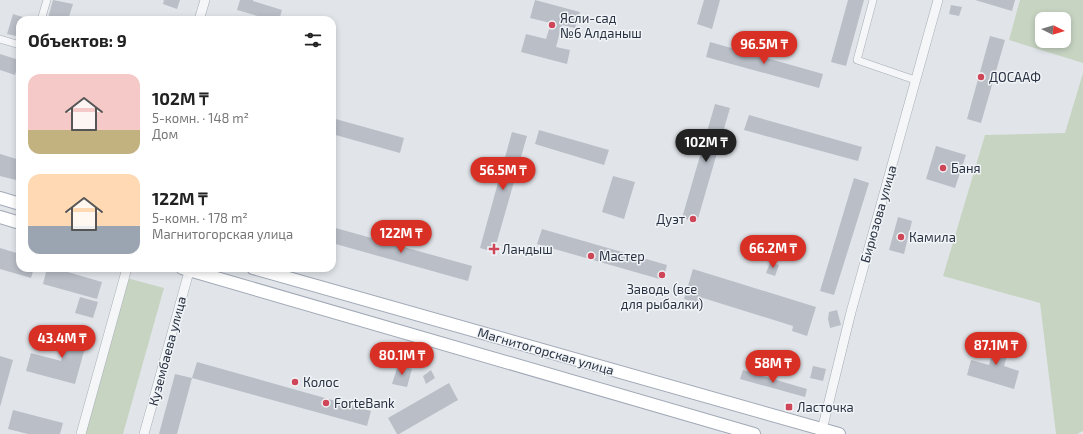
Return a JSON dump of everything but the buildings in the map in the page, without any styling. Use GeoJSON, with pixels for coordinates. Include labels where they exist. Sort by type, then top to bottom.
{"type":"FeatureCollection","features":[{"type":"Feature","properties":{"kind":"main road"},"geometry":{"type":"LineString","coordinates":[[0,198],[16,203]]}},
{"type":"Feature","properties":{"kind":"main road"},"geometry":{"type":"LineString","coordinates":[[0,217],[16,222]]}},
{"type":"Feature","properties":{"kind":"main road","name":"Магнитогорская улица"},"geometry":{"type":"LineString","coordinates":[[197,272],[754,434]]}},
{"type":"Feature","properties":{"kind":"main road","name":"Магнитогорская улица"},"geometry":{"type":"LineString","coordinates":[[266,272],[821,432],[839,434]]}},
{"type":"Feature","properties":{"kind":"street"},"geometry":{"type":"LineString","coordinates":[[42,16],[47,0]]}},
{"type":"Feature","properties":{"kind":"street"},"geometry":{"type":"LineString","coordinates":[[200,16],[205,0]]}},
{"type":"Feature","properties":{"kind":"street"},"geometry":{"type":"LineString","coordinates":[[873,0],[857,60],[915,80]]}},
{"type":"Feature","properties":{"kind":"street","name":"Бирюзова улица"},"geometry":{"type":"LineString","coordinates":[[821,432],[851,312],[938,0]]}},
{"type":"Feature","properties":{"kind":"street"},"geometry":{"type":"LineString","coordinates":[[0,39],[16,44]]}},
{"type":"Feature","properties":{"kind":"street"},"geometry":{"type":"LineString","coordinates":[[81,434],[127,272]]}},
{"type":"Feature","properties":{"kind":"street","name":"Кузембаева улица"},"geometry":{"type":"LineString","coordinates":[[144,434],[186,272]]}},
{"type":"Feature","properties":{"kind":"green space"},"geometry":{"type":"Polygon","coordinates":[[[1020,0],[1083,0],[1083,63],[1009,40],[1020,0]]]}},
{"type":"Feature","properties":{"kind":"green space"},"geometry":{"type":"Polygon","coordinates":[[[1083,73],[1083,431],[1077,434],[1056,434],[1040,303],[943,276],[985,135],[1065,133],[1083,73]]]}},
{"type":"Feature","properties":{"kind":"green space"},"geometry":{"type":"Polygon","coordinates":[[[127,278],[164,288],[123,434],[81,434],[127,278]]]}},
{"type":"Feature","properties":{"kind":"place","name":"Ясли-сад №6 Алданыш"},"geometry":{"type":"Point","coordinates":[552,25]}},
{"type":"Feature","properties":{"kind":"place","name":"ДОСААФ"},"geometry":{"type":"Point","coordinates":[981,77]}},
{"type":"Feature","properties":{"kind":"place","name":"Баня"},"geometry":{"type":"Point","coordinates":[943,168]}},
{"type":"Feature","properties":{"kind":"place","name":"Дуэт"},"geometry":{"type":"Point","coordinates":[693,219]}},
{"type":"Feature","properties":{"kind":"place","name":"Камила"},"geometry":{"type":"Point","coordinates":[901,237]}},
{"type":"Feature","properties":{"kind":"place","name":"Ландыш"},"geometry":{"type":"Point","coordinates":[494,249]}},
{"type":"Feature","properties":{"kind":"place","name":"Мастер"},"geometry":{"type":"Point","coordinates":[591,256]}},
{"type":"Feature","properties":{"kind":"place","name":"Заводь (все для рыбалки)"},"geometry":{"type":"Point","coordinates":[662,275]}},
{"type":"Feature","properties":{"kind":"place","name":"Колос"},"geometry":{"type":"Point","coordinates":[295,382]}},
{"type":"Feature","properties":{"kind":"place","name":"ForteBank"},"geometry":{"type":"Point","coordinates":[326,403]}},
{"type":"Feature","properties":{"kind":"place","name":"Ласточка"},"geometry":{"type":"Point","coordinates":[789,407]}}]}
